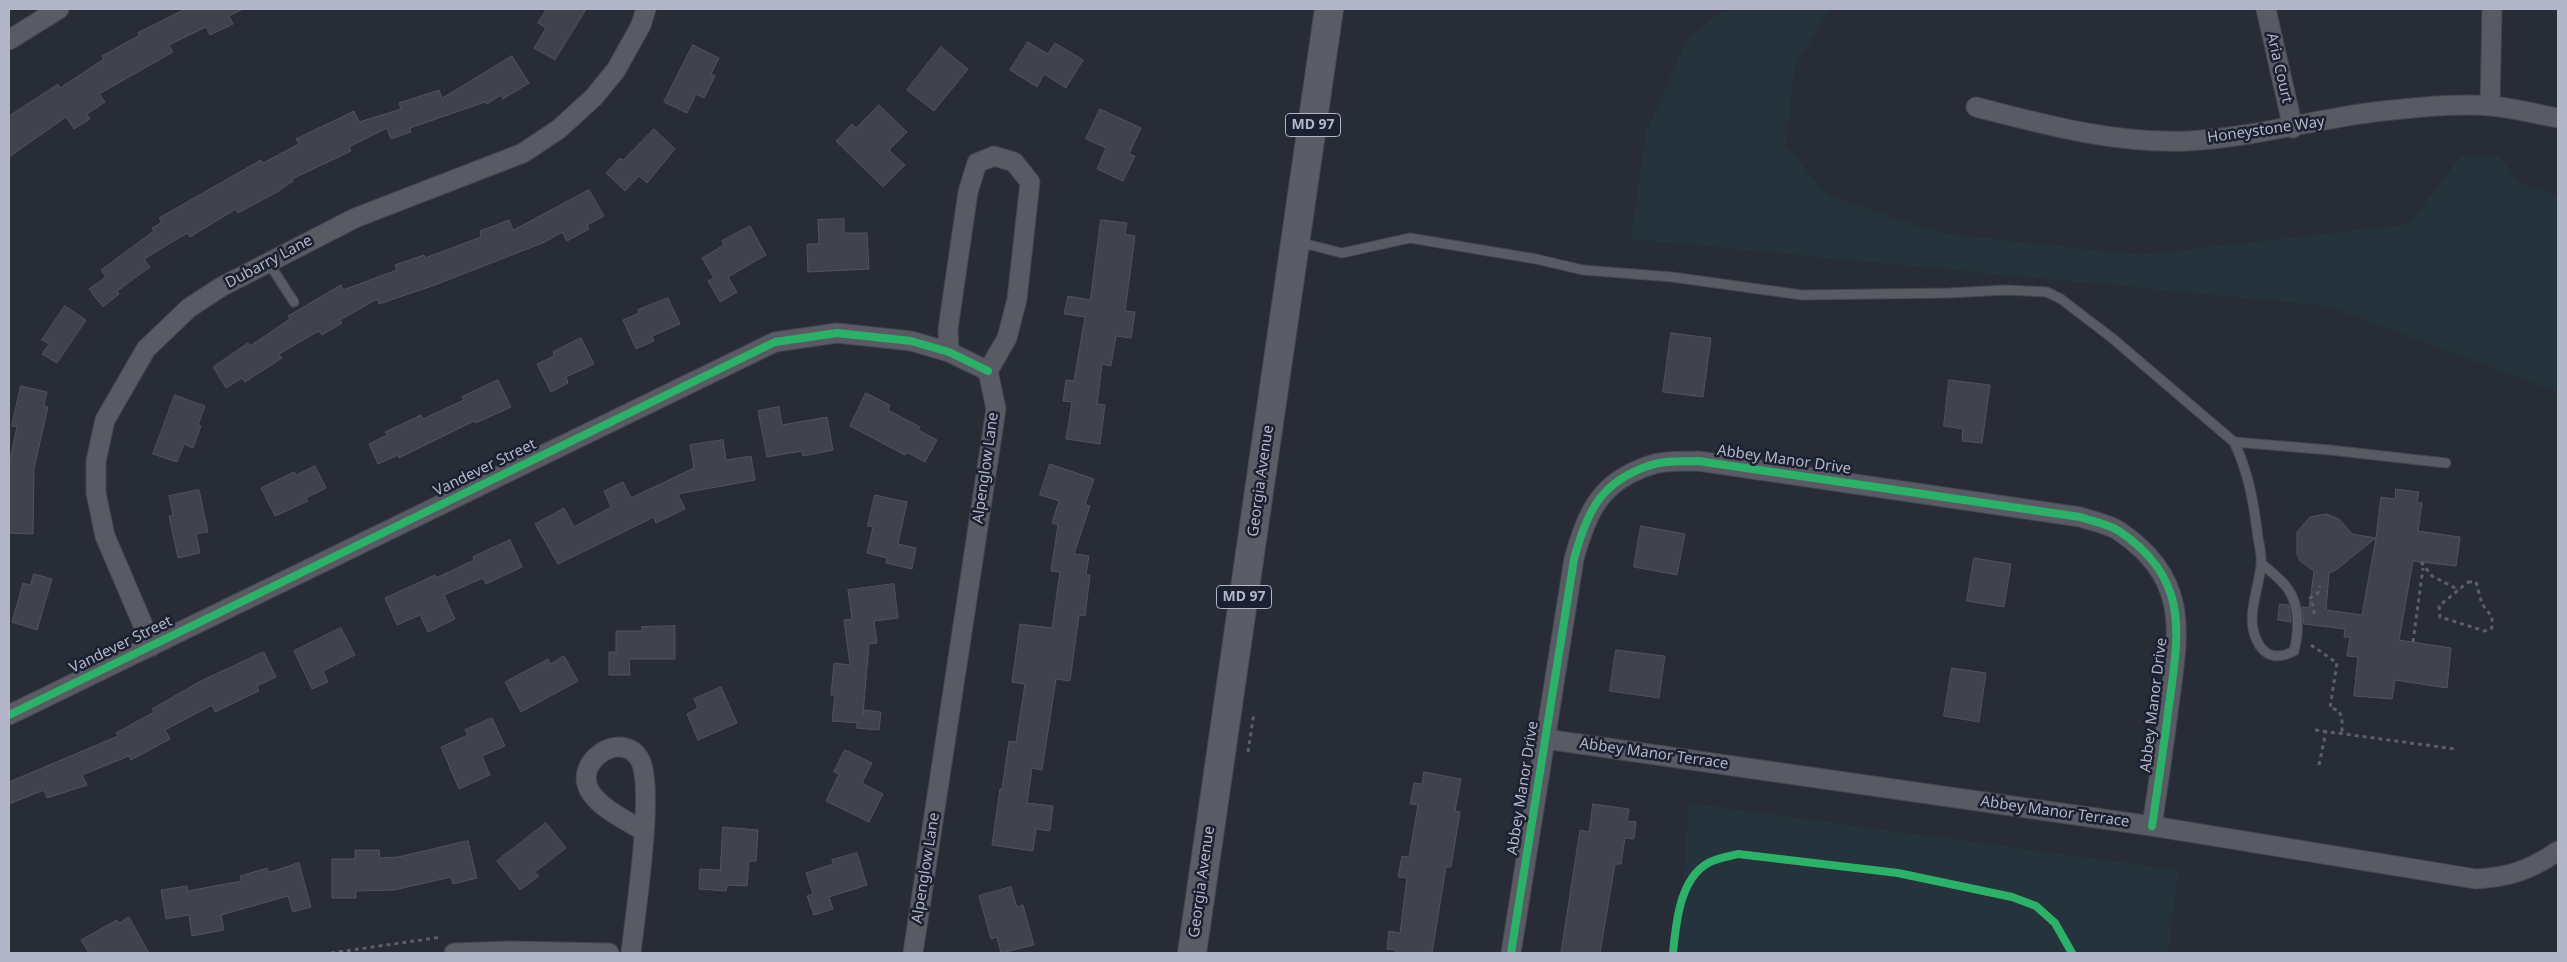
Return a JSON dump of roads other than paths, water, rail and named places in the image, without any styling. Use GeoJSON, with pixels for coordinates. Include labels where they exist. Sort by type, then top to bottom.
{"type":"FeatureCollection","features":[{"type":"Feature","properties":{"kind":"main road","name":"Georgia Avenue"},"geometry":{"type":"LineString","coordinates":[[1192,953],[1329,9]]}},
{"type":"Feature","properties":{"kind":"street"},"geometry":{"type":"LineString","coordinates":[[9,40],[59,9]]}},
{"type":"Feature","properties":{"kind":"street","name":"Dubarry Lane"},"geometry":{"type":"LineString","coordinates":[[152,646],[105,536],[96,493],[96,461],[105,420],[146,349],[189,308],[221,287],[268,262],[355,218],[523,153],[560,129],[594,97],[616,70],[641,25],[646,9]]}},
{"type":"Feature","properties":{"kind":"street","name":"Aria Court"},"geometry":{"type":"LineString","coordinates":[[2266,9],[2293,128]]}},
{"type":"Feature","properties":{"kind":"street"},"geometry":{"type":"LineString","coordinates":[[2490,106],[2492,9]]}},
{"type":"Feature","properties":{"kind":"street","name":"Honeystone Way"},"geometry":{"type":"LineString","coordinates":[[1976,107],[2055,128],[2124,140],[2187,141],[2250,135],[2372,112],[2424,107],[2490,106],[2558,118]]}},
{"type":"Feature","properties":{"kind":"street"},"geometry":{"type":"LineString","coordinates":[[949,352],[948,329],[968,192],[977,163],[994,156],[1014,162],[1030,182],[1017,299],[1007,338],[988,371]]}},
{"type":"Feature","properties":{"kind":"street","name":"Vandever Street"},"geometry":{"type":"LineString","coordinates":[[9,715],[775,342],[837,333],[911,341],[949,352],[988,371]]}},
{"type":"Feature","properties":{"kind":"street","name":"Alpenglow Lane"},"geometry":{"type":"LineString","coordinates":[[914,953],[996,409],[988,371]]}},
{"type":"Feature","properties":{"kind":"street","name":"Abbey Manor Drive"},"geometry":{"type":"LineString","coordinates":[[1512,953],[1574,559],[1589,513],[1613,483],[1652,464],[1698,461],[2080,517],[2118,530],[2161,572],[2176,608],[2178,641],[2152,826]]}},
{"type":"Feature","properties":{"kind":"street","name":"Abbey Manor Terrace"},"geometry":{"type":"LineString","coordinates":[[1545,739],[2152,826],[2476,879],[2506,877],[2538,865],[2558,851]]}},
{"type":"Feature","properties":{"kind":"street"},"geometry":{"type":"LineString","coordinates":[[631,953],[643,831]]}},
{"type":"Feature","properties":{"kind":"street"},"geometry":{"type":"LineString","coordinates":[[454,953],[508,951],[609,953]]}},
{"type":"Feature","properties":{"kind":"lane"},"geometry":{"type":"LineString","coordinates":[[1296,242],[1342,253],[1410,238],[1482,252],[1536,259],[1583,270],[1672,277],[1802,295],[1948,293],[2006,290],[2046,292],[2061,299],[2112,338],[2234,442],[2245,466],[2255,510],[2262,564],[2255,594],[2253,631],[2257,642],[2265,652],[2273,657],[2284,656],[2294,651],[2298,635],[2295,608],[2288,589],[2262,564]]}},
{"type":"Feature","properties":{"kind":"lane"},"geometry":{"type":"LineString","coordinates":[[268,262],[294,302]]}},
{"type":"Feature","properties":{"kind":"lane"},"geometry":{"type":"LineString","coordinates":[[2234,442],[2330,450],[2446,463]]}}]}
